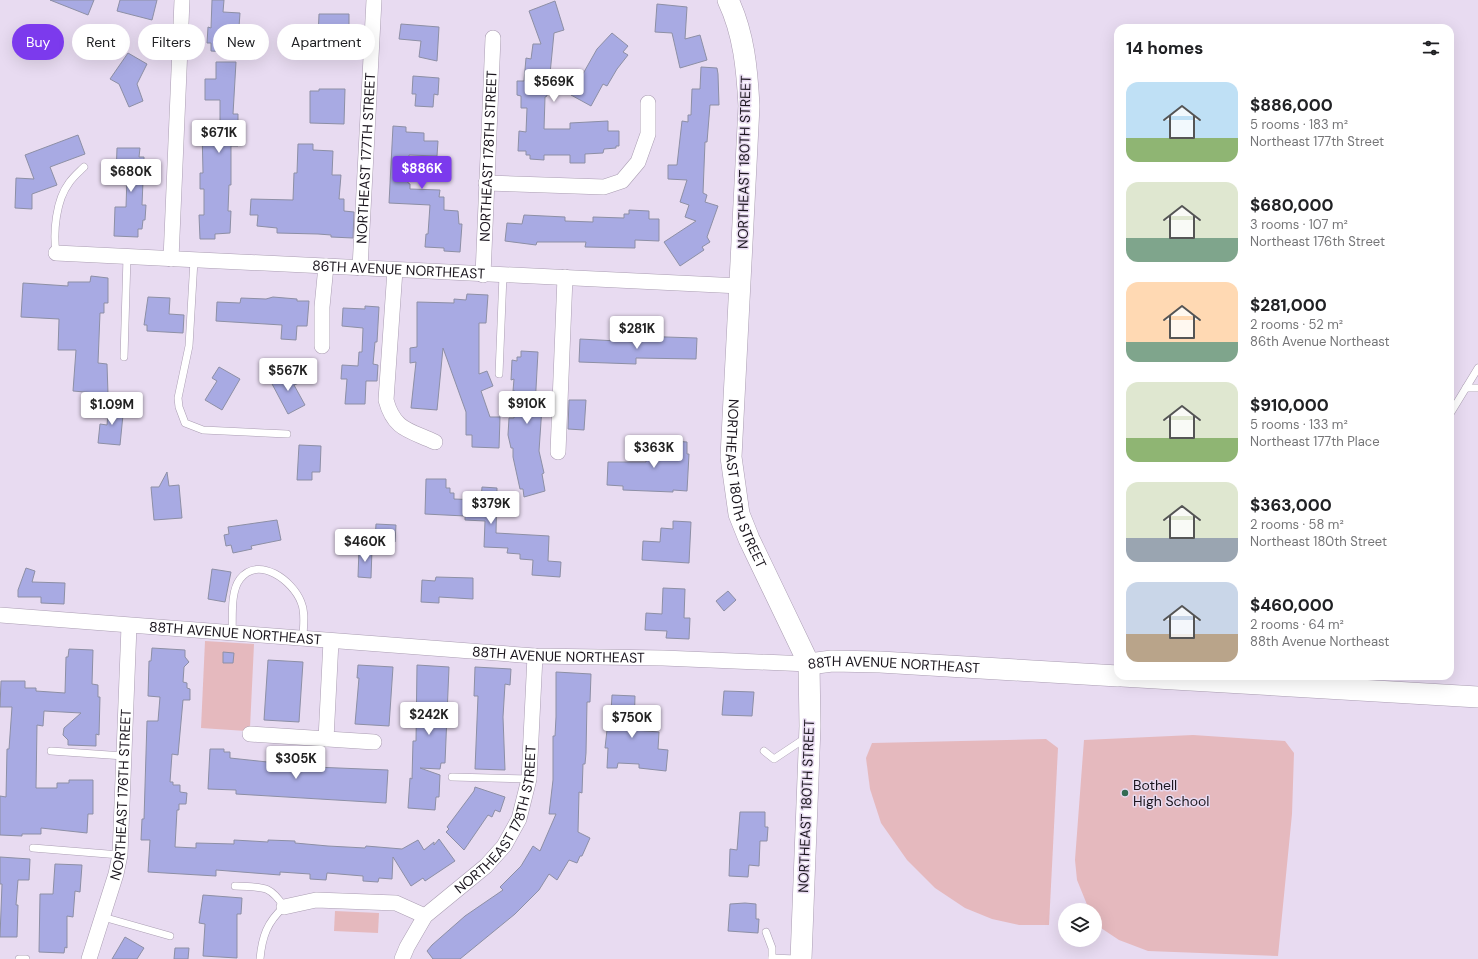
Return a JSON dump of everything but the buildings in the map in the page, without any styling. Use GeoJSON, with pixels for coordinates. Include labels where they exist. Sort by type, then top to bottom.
{"type":"FeatureCollection","features":[{"type":"Feature","properties":{"kind":"street"},"geometry":{"type":"LineString","coordinates":[[171,259],[182,0]]}},
{"type":"Feature","properties":{"kind":"street","name":"NORTHEAST 177TH STREET"},"geometry":{"type":"LineString","coordinates":[[360,268],[374,0]]}},
{"type":"Feature","properties":{"kind":"street","name":"NORTHEAST 180TH STREET"},"geometry":{"type":"LineString","coordinates":[[728,0],[736,18],[744,48],[748,77],[740,286],[731,457],[739,514],[749,539],[809,664],[809,736],[801,959]]}},
{"type":"Feature","properties":{"kind":"street","name":"NORTHEAST 178TH STREET"},"geometry":{"type":"LineString","coordinates":[[483,274],[493,38]]}},
{"type":"Feature","properties":{"kind":"street"},"geometry":{"type":"LineString","coordinates":[[486,182],[604,188],[622,181],[638,162],[648,134],[648,103]]}},
{"type":"Feature","properties":{"kind":"street","name":"86TH AVENUE NORTHEAST"},"geometry":{"type":"LineString","coordinates":[[56,253],[740,286]]}},
{"type":"Feature","properties":{"kind":"street"},"geometry":{"type":"LineString","coordinates":[[322,346],[322,307],[326,266]]}},
{"type":"Feature","properties":{"kind":"street"},"geometry":{"type":"LineString","coordinates":[[395,270],[386,400],[390,414],[399,426],[435,442]]}},
{"type":"Feature","properties":{"kind":"street"},"geometry":{"type":"LineString","coordinates":[[558,452],[565,277]]}},
{"type":"Feature","properties":{"kind":"street","name":"88TH AVENUE NORTHEAST"},"geometry":{"type":"LineString","coordinates":[[0,615],[232,634],[535,656],[663,658],[809,664],[832,661],[880,662],[1114,676]]}},
{"type":"Feature","properties":{"kind":"street","name":"NORTHEAST 176TH STREET"},"geometry":{"type":"LineString","coordinates":[[89,959],[103,917],[120,855],[129,626]]}},
{"type":"Feature","properties":{"kind":"street"},"geometry":{"type":"LineString","coordinates":[[326,739],[331,641]]}},
{"type":"Feature","properties":{"kind":"street","name":"NORTHEAST 178TH STREET"},"geometry":{"type":"LineString","coordinates":[[402,959],[407,947],[425,916],[486,866],[504,846],[519,819],[529,779],[535,656]]}},
{"type":"Feature","properties":{"kind":"street"},"geometry":{"type":"LineString","coordinates":[[1262,680],[1297,681],[1478,697]]}},
{"type":"Feature","properties":{"kind":"street"},"geometry":{"type":"LineString","coordinates":[[250,734],[374,742]]}},
{"type":"Feature","properties":{"kind":"street"},"geometry":{"type":"LineString","coordinates":[[284,907],[316,900],[396,903],[425,916]]}},
{"type":"Feature","properties":{"kind":"lane"},"geometry":{"type":"LineString","coordinates":[[56,253],[54,230],[62,195],[69,183],[84,167]]}},
{"type":"Feature","properties":{"kind":"lane"},"geometry":{"type":"LineString","coordinates":[[124,357],[128,257]]}},
{"type":"Feature","properties":{"kind":"lane"},"geometry":{"type":"LineString","coordinates":[[194,260],[189,346],[178,398],[179,407],[185,423],[204,430],[287,434]]}},
{"type":"Feature","properties":{"kind":"lane"},"geometry":{"type":"LineString","coordinates":[[499,374],[503,275]]}},
{"type":"Feature","properties":{"kind":"lane"},"geometry":{"type":"LineString","coordinates":[[1454,408],[1478,368]]}},
{"type":"Feature","properties":{"kind":"lane"},"geometry":{"type":"LineString","coordinates":[[1466,388],[1478,388]]}},
{"type":"Feature","properties":{"kind":"lane"},"geometry":{"type":"LineString","coordinates":[[232,634],[235,593],[240,579],[252,570],[264,570],[275,573],[284,579],[301,600],[304,611],[303,639]]}},
{"type":"Feature","properties":{"kind":"lane"},"geometry":{"type":"LineString","coordinates":[[764,751],[774,759],[809,736]]}},
{"type":"Feature","properties":{"kind":"lane"},"geometry":{"type":"LineString","coordinates":[[51,751],[124,756]]}},
{"type":"Feature","properties":{"kind":"lane"},"geometry":{"type":"LineString","coordinates":[[452,777],[529,779]]}},
{"type":"Feature","properties":{"kind":"lane"},"geometry":{"type":"LineString","coordinates":[[33,848],[120,855]]}},
{"type":"Feature","properties":{"kind":"lane"},"geometry":{"type":"LineString","coordinates":[[235,886],[268,888],[275,894],[284,907],[274,915],[265,929],[260,959]]}},
{"type":"Feature","properties":{"kind":"lane"},"geometry":{"type":"LineString","coordinates":[[103,917],[170,936]]}},
{"type":"Feature","properties":{"kind":"lane"},"geometry":{"type":"LineString","coordinates":[[766,932],[772,948],[772,958],[796,959]]}},
{"type":"Feature","properties":{"kind":"lane"},"geometry":{"type":"LineString","coordinates":[[19,959],[26,959]]}},
{"type":"Feature","properties":{"kind":"shaded area"},"geometry":{"type":"Polygon","coordinates":[[[205,641],[254,644],[250,728],[246,731],[201,728],[205,641]]]}},
{"type":"Feature","properties":{"kind":"shaded area"},"geometry":{"type":"Polygon","coordinates":[[[1193,735],[1285,741],[1294,753],[1292,814],[1278,956],[1148,951],[1119,940],[1102,929],[1102,903],[1086,903],[1077,880],[1075,860],[1084,740],[1193,735]]]}},
{"type":"Feature","properties":{"kind":"shaded area"},"geometry":{"type":"Polygon","coordinates":[[[1046,739],[1058,748],[1049,925],[1019,925],[992,919],[965,908],[935,888],[907,860],[881,823],[870,789],[866,758],[872,743],[1046,739]]]}},
{"type":"Feature","properties":{"kind":"shaded area"},"geometry":{"type":"Polygon","coordinates":[[[335,911],[379,913],[378,933],[334,931],[335,911]]]}},
{"type":"Feature","properties":{"kind":"place","name":"Bothell High School"},"geometry":{"type":"Point","coordinates":[1125,793]}}]}
